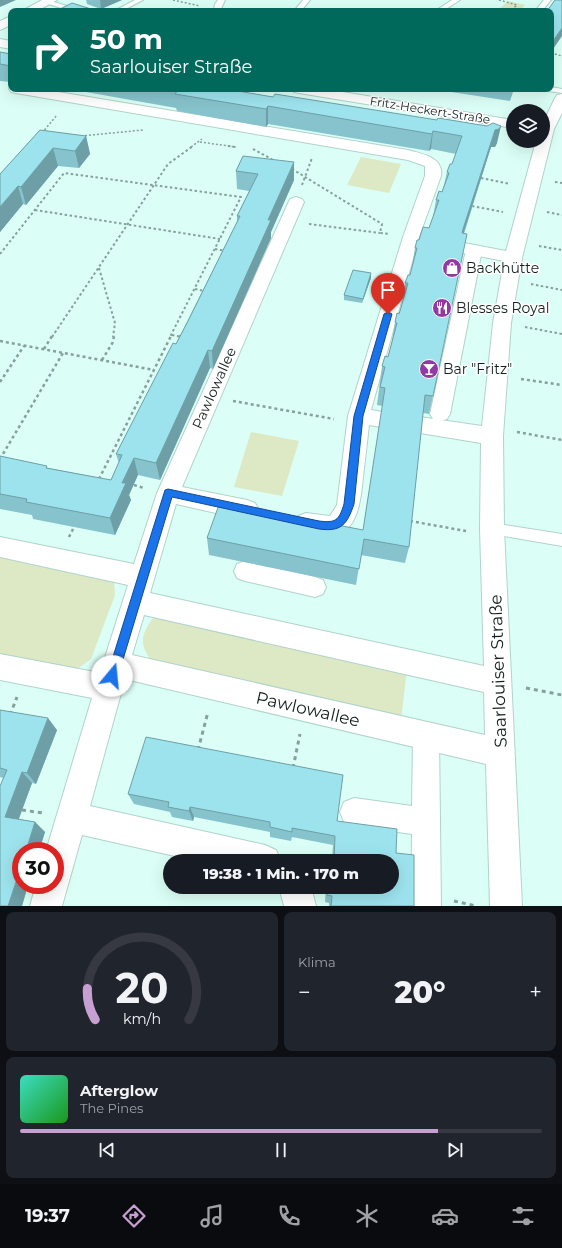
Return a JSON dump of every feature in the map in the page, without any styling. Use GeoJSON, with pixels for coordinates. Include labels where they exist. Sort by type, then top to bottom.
{"type":"FeatureCollection","features":[{"type":"Feature","properties":{"kind":"street"},"geometry":{"type":"LineString","coordinates":[[34,8],[49,1]]}},
{"type":"Feature","properties":{"kind":"street"},"geometry":{"type":"LineString","coordinates":[[31,92],[220,121],[313,140],[408,155],[421,158],[432,164],[434,171],[419,239],[358,420],[349,504],[346,515],[340,523],[331,526],[289,519]]}},
{"type":"Feature","properties":{"kind":"street","name":"Fritz-Heckert-Straße"},"geometry":{"type":"LineString","coordinates":[[317,92],[506,123]]}},
{"type":"Feature","properties":{"kind":"street","name":"Saarlouiser Straße"},"geometry":{"type":"LineString","coordinates":[[506,906],[492,532],[492,432],[502,323],[511,269],[531,188],[562,98]]}},
{"type":"Feature","properties":{"kind":"street","name":"Pawlowallee"},"geometry":{"type":"LineString","coordinates":[[64,844],[112,676],[168,492],[292,212]]}},
{"type":"Feature","properties":{"kind":"street"},"geometry":{"type":"LineString","coordinates":[[440,414],[467,249],[511,269]]}},
{"type":"Feature","properties":{"kind":"street"},"geometry":{"type":"LineString","coordinates":[[358,420],[380,419]]}},
{"type":"Feature","properties":{"kind":"street"},"geometry":{"type":"LineString","coordinates":[[420,425],[492,432]]}},
{"type":"Feature","properties":{"kind":"street"},"geometry":{"type":"LineString","coordinates":[[168,492],[266,514]]}},
{"type":"Feature","properties":{"kind":"street"},"geometry":{"type":"LineString","coordinates":[[0,547],[139,589],[498,682]]}},
{"type":"Feature","properties":{"kind":"street"},"geometry":{"type":"LineString","coordinates":[[245,571],[315,587]]}},
{"type":"Feature","properties":{"kind":"street","name":"Pawlowallee"},"geometry":{"type":"LineString","coordinates":[[0,667],[112,676],[215,687],[501,753]]}},
{"type":"Feature","properties":{"kind":"street"},"geometry":{"type":"LineString","coordinates":[[426,736],[426,906]]}},
{"type":"Feature","properties":{"kind":"street"},"geometry":{"type":"LineString","coordinates":[[354,812],[426,822]]}},
{"type":"Feature","properties":{"kind":"street"},"geometry":{"type":"LineString","coordinates":[[72,817],[235,854]]}},
{"type":"Feature","properties":{"kind":"street"},"geometry":{"type":"LineString","coordinates":[[46,906],[49,894]]}},
{"type":"Feature","properties":{"kind":"street"},"geometry":{"type":"LineString","coordinates":[[297,894],[300,906]]}},
{"type":"Feature","properties":{"kind":"lane"},"geometry":{"type":"LineString","coordinates":[[123,8],[140,0]]}},
{"type":"Feature","properties":{"kind":"lane"},"geometry":{"type":"LineString","coordinates":[[300,8],[308,0]]}},
{"type":"Feature","properties":{"kind":"lane"},"geometry":{"type":"LineString","coordinates":[[443,8],[457,0]]}},
{"type":"Feature","properties":{"kind":"lane"},"geometry":{"type":"LineString","coordinates":[[541,8],[548,0]]}},
{"type":"Feature","properties":{"kind":"lane"},"geometry":{"type":"LineString","coordinates":[[49,1],[70,8]]}},
{"type":"Feature","properties":{"kind":"lane"},"geometry":{"type":"LineString","coordinates":[[492,532],[562,540]]}},
{"type":"Feature","properties":{"kind":"path"},"geometry":{"type":"LineString","coordinates":[[173,0],[206,8]]}},
{"type":"Feature","properties":{"kind":"path"},"geometry":{"type":"LineString","coordinates":[[499,0],[517,4],[513,8]]}},
{"type":"Feature","properties":{"kind":"path"},"geometry":{"type":"LineString","coordinates":[[39,136],[72,98]]}},
{"type":"Feature","properties":{"kind":"path"},"geometry":{"type":"LineString","coordinates":[[44,350],[168,164],[199,142],[220,121]]}},
{"type":"Feature","properties":{"kind":"path"},"geometry":{"type":"LineString","coordinates":[[75,136],[149,130]]}},
{"type":"Feature","properties":{"kind":"path"},"geometry":{"type":"LineString","coordinates":[[313,140],[316,149],[292,212],[380,232],[419,239]]}},
{"type":"Feature","properties":{"kind":"path"},"geometry":{"type":"LineString","coordinates":[[199,142],[238,147]]}},
{"type":"Feature","properties":{"kind":"path"},"geometry":{"type":"LineString","coordinates":[[246,148],[254,149],[279,163]]}},
{"type":"Feature","properties":{"kind":"path"},"geometry":{"type":"LineString","coordinates":[[286,166],[305,176],[382,224],[380,232]]}},
{"type":"Feature","properties":{"kind":"path"},"geometry":{"type":"LineString","coordinates":[[0,254],[68,167]]}},
{"type":"Feature","properties":{"kind":"path"},"geometry":{"type":"LineString","coordinates":[[64,173],[241,197],[99,479]]}},
{"type":"Feature","properties":{"kind":"path"},"geometry":{"type":"LineString","coordinates":[[481,178],[531,188]]}},
{"type":"Feature","properties":{"kind":"path"},"geometry":{"type":"LineString","coordinates":[[472,206],[524,216]]}},
{"type":"Feature","properties":{"kind":"path"},"geometry":{"type":"LineString","coordinates":[[35,210],[220,239]]}},
{"type":"Feature","properties":{"kind":"path"},"geometry":{"type":"LineString","coordinates":[[232,214],[240,215]]}},
{"type":"Feature","properties":{"kind":"path"},"geometry":{"type":"LineString","coordinates":[[215,249],[232,252]]}},
{"type":"Feature","properties":{"kind":"path"},"geometry":{"type":"LineString","coordinates":[[99,268],[115,323],[113,342],[102,360]]}},
{"type":"Feature","properties":{"kind":"path"},"geometry":{"type":"LineString","coordinates":[[511,269],[562,290]]}},
{"type":"Feature","properties":{"kind":"path"},"geometry":{"type":"LineString","coordinates":[[195,289],[207,292]]}},
{"type":"Feature","properties":{"kind":"path"},"geometry":{"type":"LineString","coordinates":[[502,323],[562,334]]}},
{"type":"Feature","properties":{"kind":"path"},"geometry":{"type":"LineString","coordinates":[[172,335],[184,337]]}},
{"type":"Feature","properties":{"kind":"path"},"geometry":{"type":"LineString","coordinates":[[0,341],[154,370]]}},
{"type":"Feature","properties":{"kind":"path"},"geometry":{"type":"LineString","coordinates":[[0,382],[24,346]]}},
{"type":"Feature","properties":{"kind":"path"},"geometry":{"type":"LineString","coordinates":[[6,461],[0,460],[64,353]]}},
{"type":"Feature","properties":{"kind":"path"},"geometry":{"type":"LineString","coordinates":[[496,376],[562,385]]}},
{"type":"Feature","properties":{"kind":"path"},"geometry":{"type":"LineString","coordinates":[[147,384],[155,385]]}},
{"type":"Feature","properties":{"kind":"path"},"geometry":{"type":"LineString","coordinates":[[211,397],[358,420]]}},
{"type":"Feature","properties":{"kind":"path"},"geometry":{"type":"LineString","coordinates":[[492,432],[562,440]]}},
{"type":"Feature","properties":{"kind":"path"},"geometry":{"type":"LineString","coordinates":[[120,438],[126,439]]}},
{"type":"Feature","properties":{"kind":"path"},"geometry":{"type":"LineString","coordinates":[[92,478],[107,480]]}},
{"type":"Feature","properties":{"kind":"path"},"geometry":{"type":"LineString","coordinates":[[409,521],[492,532]]}},
{"type":"Feature","properties":{"kind":"path"},"geometry":{"type":"LineString","coordinates":[[498,682],[562,695]]}},
{"type":"Feature","properties":{"kind":"path"},"geometry":{"type":"LineString","coordinates":[[196,758],[215,687]]}},
{"type":"Feature","properties":{"kind":"path"},"geometry":{"type":"LineString","coordinates":[[291,776],[305,708]]}},
{"type":"Feature","properties":{"kind":"green space"},"geometry":{"type":"Polygon","coordinates":[[[508,1],[525,5],[522,8],[500,8],[508,1]]]}},
{"type":"Feature","properties":{"kind":"green space"},"geometry":{"type":"Polygon","coordinates":[[[361,157],[401,164],[389,193],[347,185],[361,157]]]}},
{"type":"Feature","properties":{"kind":"green space"},"geometry":{"type":"Polygon","coordinates":[[[251,432],[299,441],[282,496],[234,487],[251,432]]]}},
{"type":"Feature","properties":{"kind":"green space"},"geometry":{"type":"Polygon","coordinates":[[[0,555],[114,580],[115,595],[91,659],[77,669],[0,655],[0,555]]]}},
{"type":"Feature","properties":{"kind":"green space"},"geometry":{"type":"Polygon","coordinates":[[[166,615],[407,669],[401,720],[151,660],[143,644],[144,635],[152,619],[166,615]]]}},
{"type":"Feature","properties":{"kind":"building"},"geometry":{"type":"Polygon","coordinates":[[[555,0],[562,0],[562,28],[554,40],[554,8],[549,8],[555,0]]]}},
{"type":"Feature","properties":{"kind":"building"},"geometry":{"type":"Polygon","coordinates":[[[72,3],[88,8],[62,8],[72,3]]]}},
{"type":"Feature","properties":{"kind":"building"},"geometry":{"type":"Polygon","coordinates":[[[0,52],[8,53],[8,65],[0,64],[0,52]]]}},
{"type":"Feature","properties":{"kind":"building"},"geometry":{"type":"Polygon","coordinates":[[[176,92],[244,92],[273,97],[275,94],[437,120],[438,118],[487,126],[493,123],[501,126],[499,129],[495,130],[463,229],[462,233],[467,234],[433,396],[425,395],[409,547],[364,539],[359,569],[207,538],[220,502],[363,530],[385,388],[380,387],[385,367],[382,366],[385,356],[388,357],[397,323],[395,322],[397,313],[399,314],[400,311],[408,283],[405,283],[408,275],[410,275],[417,248],[415,248],[417,240],[419,240],[423,227],[429,228],[439,200],[436,200],[439,191],[442,192],[449,173],[447,172],[450,164],[452,164],[462,136],[433,131],[432,134],[268,106],[266,109],[175,94],[176,92]]]}},
{"type":"Feature","properties":{"kind":"building"},"geometry":{"type":"Polygon","coordinates":[[[40,130],[86,136],[75,151],[53,148],[21,187],[18,186],[0,207],[0,174],[40,130]]]}},
{"type":"Feature","properties":{"kind":"building"},"geometry":{"type":"Polygon","coordinates":[[[243,156],[294,162],[268,220],[271,220],[212,351],[208,350],[156,463],[134,458],[122,483],[126,483],[110,518],[26,502],[27,499],[0,494],[0,456],[47,466],[46,468],[111,480],[122,455],[116,454],[173,343],[176,344],[188,321],[240,216],[237,216],[258,174],[236,171],[243,156]]]}},
{"type":"Feature","properties":{"kind":"building"},"geometry":{"type":"Polygon","coordinates":[[[353,270],[371,273],[363,299],[344,295],[353,270]]]}},
{"type":"Feature","properties":{"kind":"building"},"geometry":{"type":"Polygon","coordinates":[[[0,710],[48,718],[27,773],[22,772],[5,817],[35,822],[29,842],[12,842],[12,894],[8,906],[0,906],[0,786],[7,770],[0,768],[0,710]]]}},
{"type":"Feature","properties":{"kind":"building"},"geometry":{"type":"Polygon","coordinates":[[[146,737],[343,775],[337,821],[397,829],[396,853],[414,855],[414,906],[331,906],[332,896],[327,895],[399,894],[399,854],[334,854],[335,836],[292,828],[292,832],[270,827],[270,822],[190,807],[189,811],[168,807],[169,802],[128,794],[146,737]]]}},
{"type":"Feature","properties":{"kind":"place","name":"Backhütte"},"geometry":{"type":"Point","coordinates":[452,268]}},
{"type":"Feature","properties":{"kind":"place","name":"Blesses Royal"},"geometry":{"type":"Point","coordinates":[442,308]}},
{"type":"Feature","properties":{"kind":"place","name":"Bar \"Fritz\""},"geometry":{"type":"Point","coordinates":[429,369]}},
{"type":"Feature","properties":{"kind":"route"},"geometry":{"type":"LineString","coordinates":[[112,676],[168,492],[319,525],[331,526],[340,523],[346,515],[349,504],[359,416],[388,314]]}}]}
